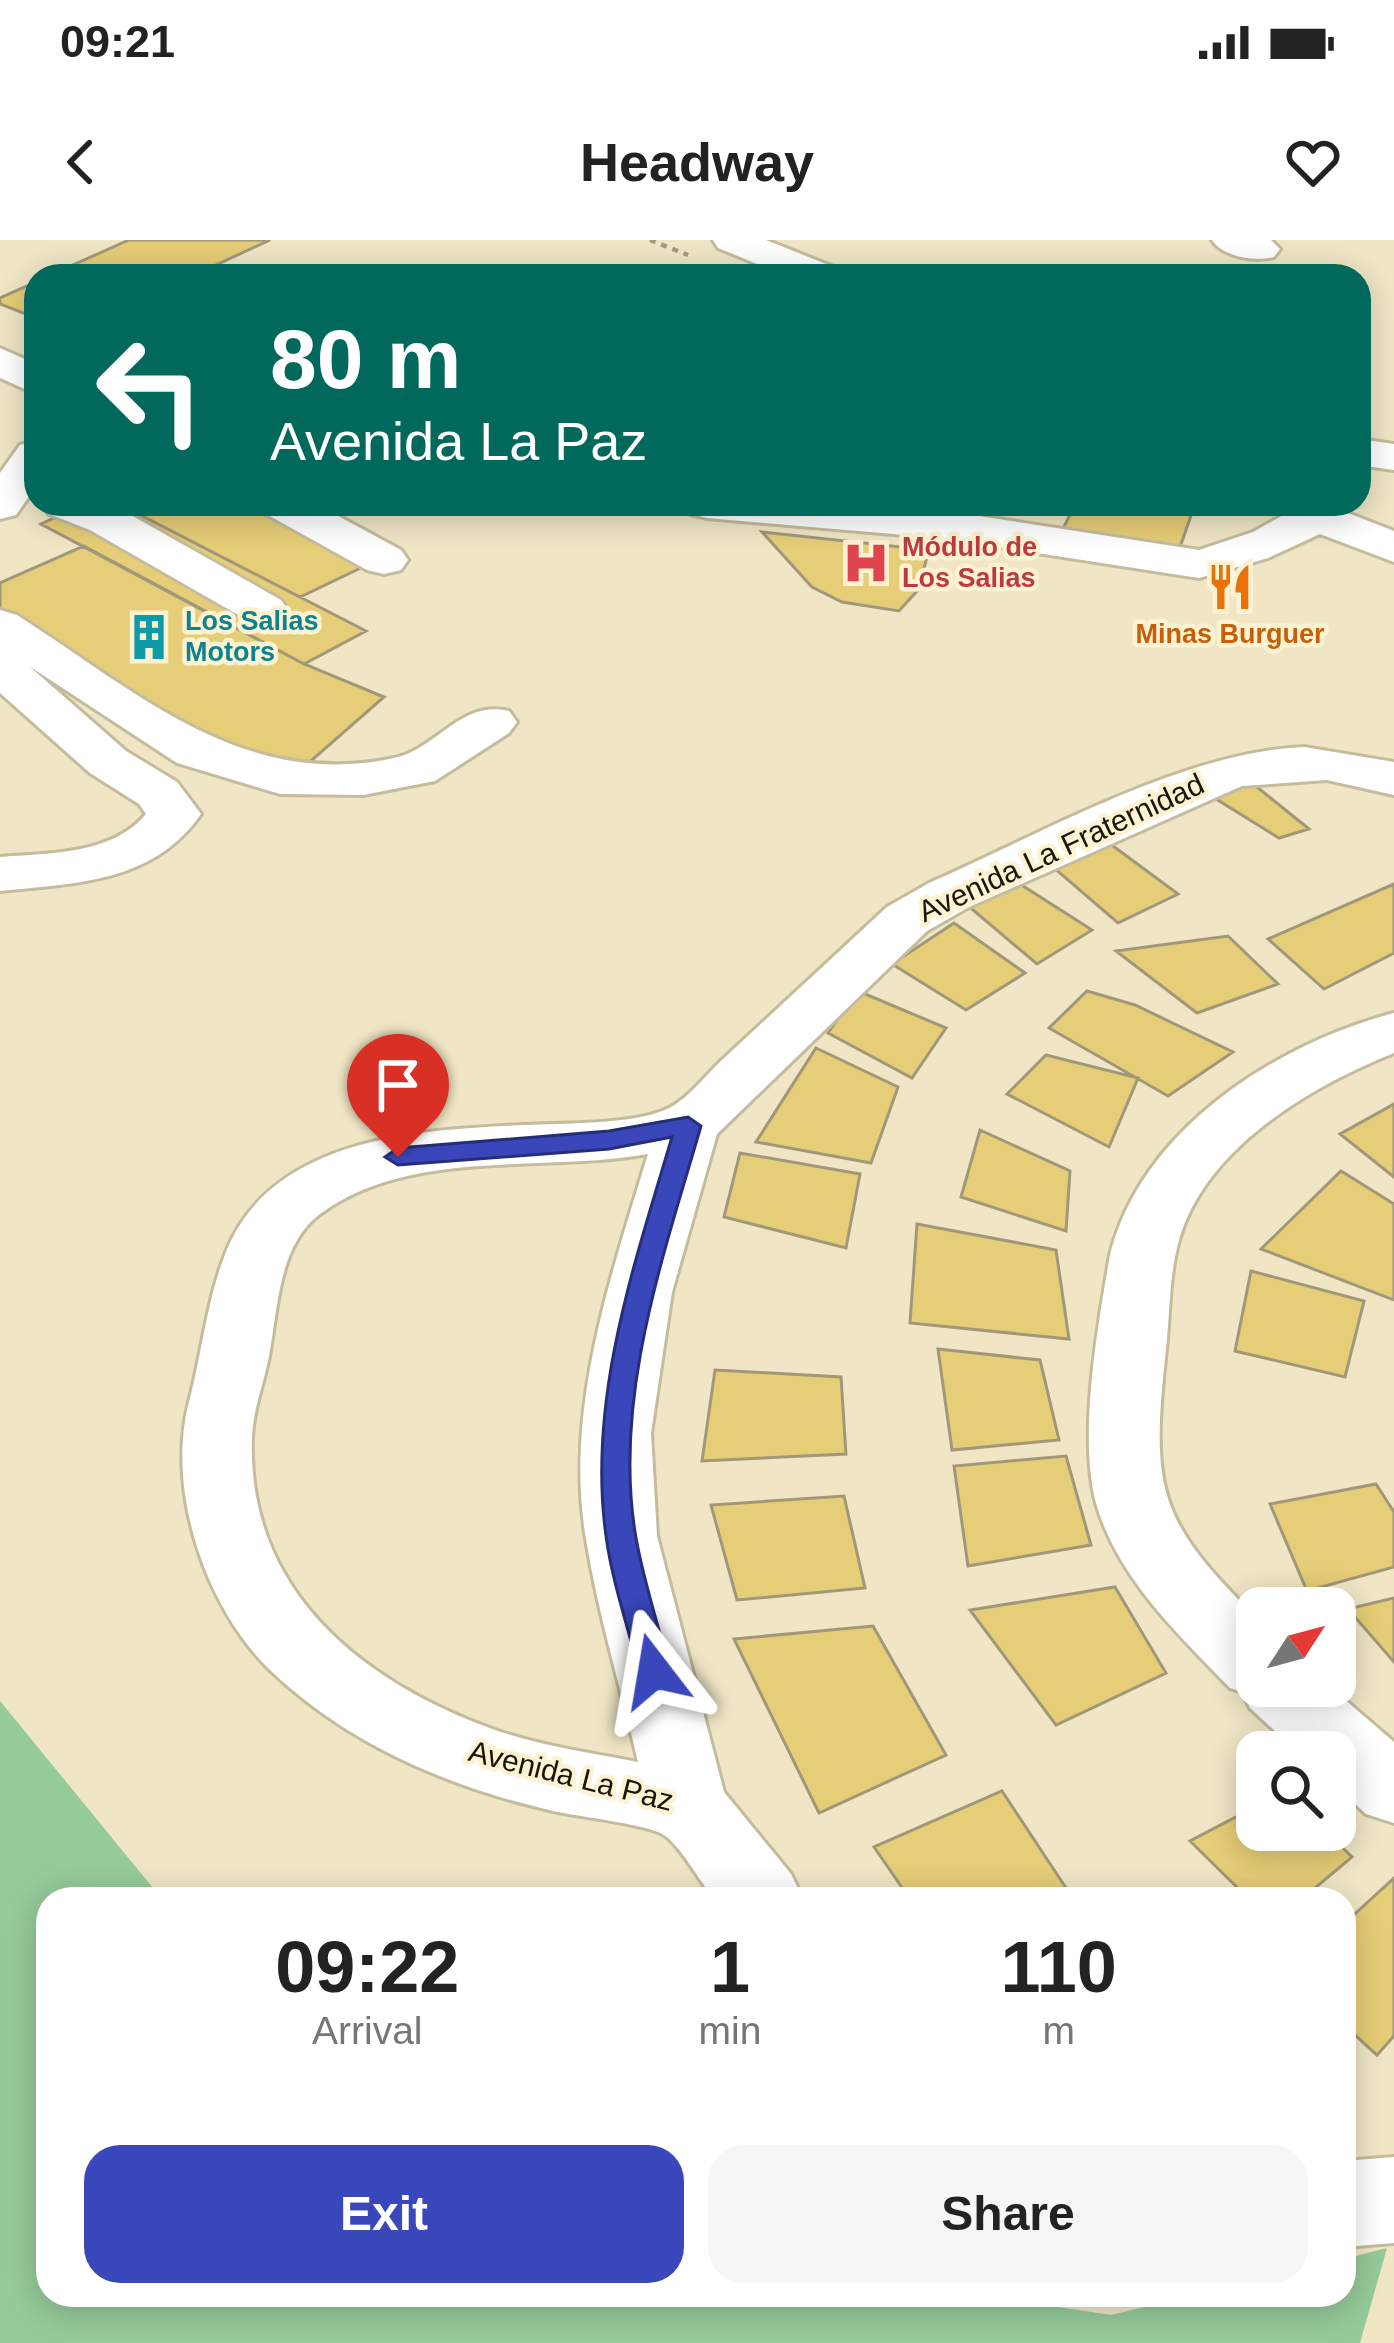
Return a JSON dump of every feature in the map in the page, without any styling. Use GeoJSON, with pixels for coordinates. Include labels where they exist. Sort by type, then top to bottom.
{"type":"FeatureCollection","features":[{"type":"Feature","properties":{"kind":"street"},"geometry":{"type":"LineString","coordinates":[[717,244],[750,264]]}},
{"type":"Feature","properties":{"kind":"street"},"geometry":{"type":"LineString","coordinates":[[717,244],[783,264]]}},
{"type":"Feature","properties":{"kind":"street"},"geometry":{"type":"LineString","coordinates":[[96,516],[264,610]]}},
{"type":"Feature","properties":{"kind":"street"},"geometry":{"type":"LineString","coordinates":[[303,516],[384,560]]}},
{"type":"Feature","properties":{"kind":"street"},"geometry":{"type":"LineString","coordinates":[[847,516],[940,524],[1199,564],[1227,558],[1316,516]]}},
{"type":"Feature","properties":{"kind":"street"},"geometry":{"type":"LineString","coordinates":[[1345,516],[1394,548]]}},
{"type":"Feature","properties":{"kind":"street"},"geometry":{"type":"LineString","coordinates":[[0,625],[194,752],[280,778],[362,779],[416,770],[491,722]]}},
{"type":"Feature","properties":{"kind":"street"},"geometry":{"type":"LineString","coordinates":[[0,659],[9,675],[108,762],[158,793],[174,814],[164,833],[134,849],[74,865],[0,874]]}},
{"type":"Feature","properties":{"kind":"street","name":"Avenida La Fraternidad"},"geometry":{"type":"LineString","coordinates":[[688,1126],[907,919],[949,895],[1214,777],[1258,764],[1316,762],[1394,779]]}},
{"type":"Feature","properties":{"kind":"street"},"geometry":{"type":"LineString","coordinates":[[1236,1645],[1198,1607],[1141,1526],[1120,1440],[1149,1231],[1185,1166],[1275,1087],[1342,1050],[1394,1032]]}},
{"type":"Feature","properties":{"kind":"street"},"geometry":{"type":"LineString","coordinates":[[688,1126],[639,1292],[616,1432],[621,1536],[688,1806],[753,1887]]}},
{"type":"Feature","properties":{"kind":"street","name":"Avenida La Paz"},"geometry":{"type":"LineString","coordinates":[[688,1126],[609,1140],[398,1157],[340,1175],[296,1200],[263,1233],[216,1439],[225,1530],[251,1595],[298,1654],[374,1707],[477,1756],[688,1806]]}},
{"type":"Feature","properties":{"kind":"street"},"geometry":{"type":"LineString","coordinates":[[1301,1707],[1394,1790]]}},
{"type":"Feature","properties":{"kind":"street"},"geometry":{"type":"LineString","coordinates":[[1356,2203],[1394,2200]]}},
{"type":"Feature","properties":{"kind":"green space"},"geometry":{"type":"Polygon","coordinates":[[[0,1701],[152,1887],[36,1887],[36,2307],[1058,2307],[1111,2315],[1144,2307],[1356,2307],[1356,2256],[1387,2248],[1360,2343],[0,2343],[0,1701]]]}},
{"type":"Feature","properties":{"kind":"building"},"geometry":{"type":"Polygon","coordinates":[[[129,240],[270,240],[218,264],[75,264],[129,240]]]}},
{"type":"Feature","properties":{"kind":"building"},"geometry":{"type":"Polygon","coordinates":[[[24,287],[24,313],[0,304],[0,298],[24,287]]]}},
{"type":"Feature","properties":{"kind":"building"},"geometry":{"type":"Polygon","coordinates":[[[58,516],[142,516],[366,631],[304,664],[41,524],[58,516]]]}},
{"type":"Feature","properties":{"kind":"building"},"geometry":{"type":"Polygon","coordinates":[[[142,516],[278,516],[369,564],[300,597],[142,516]]]}},
{"type":"Feature","properties":{"kind":"building"},"geometry":{"type":"Polygon","coordinates":[[[1069,516],[1191,516],[1179,550],[1062,531],[1069,516]]]}},
{"type":"Feature","properties":{"kind":"building"},"geometry":{"type":"Polygon","coordinates":[[[762,532],[929,550],[918,590],[899,611],[842,602],[812,587],[762,532]]]}},
{"type":"Feature","properties":{"kind":"building","name":"Los Salias Motors"},"geometry":{"type":"Polygon","coordinates":[[[84,546],[304,664],[384,697],[304,767],[246,761],[0,610],[0,583],[84,546]]]}},
{"type":"Feature","properties":{"kind":"building"},"geometry":{"type":"Polygon","coordinates":[[[1247,779],[1309,829],[1279,838],[1213,797],[1247,779]]]}},
{"type":"Feature","properties":{"kind":"building"},"geometry":{"type":"Polygon","coordinates":[[[1109,843],[1178,894],[1118,923],[1054,868],[1109,843]]]}},
{"type":"Feature","properties":{"kind":"building"},"geometry":{"type":"Polygon","coordinates":[[[1020,884],[1092,930],[1037,964],[966,904],[1020,884]]]}},
{"type":"Feature","properties":{"kind":"building"},"geometry":{"type":"Polygon","coordinates":[[[1394,884],[1394,953],[1324,989],[1268,939],[1394,884]]]}},
{"type":"Feature","properties":{"kind":"building"},"geometry":{"type":"Polygon","coordinates":[[[954,923],[1025,973],[966,1010],[892,964],[954,923]]]}},
{"type":"Feature","properties":{"kind":"building"},"geometry":{"type":"Polygon","coordinates":[[[1228,936],[1278,984],[1197,1013],[1116,951],[1228,936]]]}},
{"type":"Feature","properties":{"kind":"building"},"geometry":{"type":"Polygon","coordinates":[[[858,991],[946,1028],[912,1078],[828,1033],[858,991]]]}},
{"type":"Feature","properties":{"kind":"building"},"geometry":{"type":"Polygon","coordinates":[[[1087,991],[1135,1005],[1233,1052],[1168,1096],[1049,1028],[1087,991]]]}},
{"type":"Feature","properties":{"kind":"building"},"geometry":{"type":"Polygon","coordinates":[[[816,1048],[898,1087],[871,1163],[756,1142],[816,1048]]]}},
{"type":"Feature","properties":{"kind":"building"},"geometry":{"type":"Polygon","coordinates":[[[1046,1055],[1138,1078],[1109,1147],[1007,1094],[1046,1055]]]}},
{"type":"Feature","properties":{"kind":"building"},"geometry":{"type":"Polygon","coordinates":[[[1394,1104],[1394,1177],[1340,1134],[1394,1104]]]}},
{"type":"Feature","properties":{"kind":"building"},"geometry":{"type":"Polygon","coordinates":[[[980,1130],[1070,1171],[1066,1231],[961,1197],[980,1130]]]}},
{"type":"Feature","properties":{"kind":"building"},"geometry":{"type":"Polygon","coordinates":[[[740,1153],[860,1174],[846,1248],[724,1217],[740,1153]]]}},
{"type":"Feature","properties":{"kind":"building"},"geometry":{"type":"Polygon","coordinates":[[[1341,1171],[1394,1204],[1394,1300],[1261,1249],[1341,1171]]]}},
{"type":"Feature","properties":{"kind":"building"},"geometry":{"type":"Polygon","coordinates":[[[917,1224],[1056,1250],[1069,1339],[910,1323],[917,1224]]]}},
{"type":"Feature","properties":{"kind":"building"},"geometry":{"type":"Polygon","coordinates":[[[1251,1271],[1364,1301],[1345,1377],[1235,1351],[1251,1271]]]}},
{"type":"Feature","properties":{"kind":"building"},"geometry":{"type":"Polygon","coordinates":[[[938,1349],[1040,1360],[1059,1440],[952,1450],[938,1349]]]}},
{"type":"Feature","properties":{"kind":"building"},"geometry":{"type":"Polygon","coordinates":[[[715,1370],[841,1377],[846,1454],[702,1461],[715,1370]]]}},
{"type":"Feature","properties":{"kind":"building"},"geometry":{"type":"Polygon","coordinates":[[[1066,1456],[1091,1545],[968,1566],[954,1466],[1066,1456]]]}},
{"type":"Feature","properties":{"kind":"building"},"geometry":{"type":"Polygon","coordinates":[[[1376,1484],[1394,1512],[1394,1567],[1305,1587],[1270,1504],[1376,1484]]]}},
{"type":"Feature","properties":{"kind":"building"},"geometry":{"type":"Polygon","coordinates":[[[844,1496],[865,1588],[737,1600],[711,1505],[844,1496]]]}},
{"type":"Feature","properties":{"kind":"building"},"geometry":{"type":"Polygon","coordinates":[[[1115,1587],[1166,1673],[1056,1725],[970,1610],[1115,1587]]]}},
{"type":"Feature","properties":{"kind":"building"},"geometry":{"type":"Polygon","coordinates":[[[1394,1598],[1394,1662],[1356,1618],[1356,1607],[1394,1598]]]}},
{"type":"Feature","properties":{"kind":"building"},"geometry":{"type":"Polygon","coordinates":[[[873,1626],[946,1755],[819,1813],[734,1639],[873,1626]]]}},
{"type":"Feature","properties":{"kind":"building"},"geometry":{"type":"Polygon","coordinates":[[[1002,1791],[1065,1887],[902,1887],[874,1847],[1002,1791]]]}},
{"type":"Feature","properties":{"kind":"building"},"geometry":{"type":"Polygon","coordinates":[[[1236,1817],[1236,1851],[1346,1851],[1352,1857],[1316,1887],[1237,1887],[1190,1841],[1236,1817]]]}},
{"type":"Feature","properties":{"kind":"building"},"geometry":{"type":"Polygon","coordinates":[[[1394,1878],[1394,2036],[1377,2055],[1356,2036],[1356,1913],[1394,1878]]]}},
{"type":"Feature","properties":{"kind":"place","name":"Módulo de Los Salias"},"geometry":{"type":"Point","coordinates":[866,563]}},
{"type":"Feature","properties":{"kind":"place","name":"Minas Burguer"},"geometry":{"type":"Point","coordinates":[1230,587]}},
{"type":"Feature","properties":{"kind":"place","name":"Los Salias Motors"},"geometry":{"type":"Point","coordinates":[149,637]}},
{"type":"Feature","properties":{"kind":"route"},"geometry":{"type":"LineString","coordinates":[[398,1157],[609,1140],[688,1126],[639,1292],[616,1432],[621,1536],[654,1671]]}}]}
